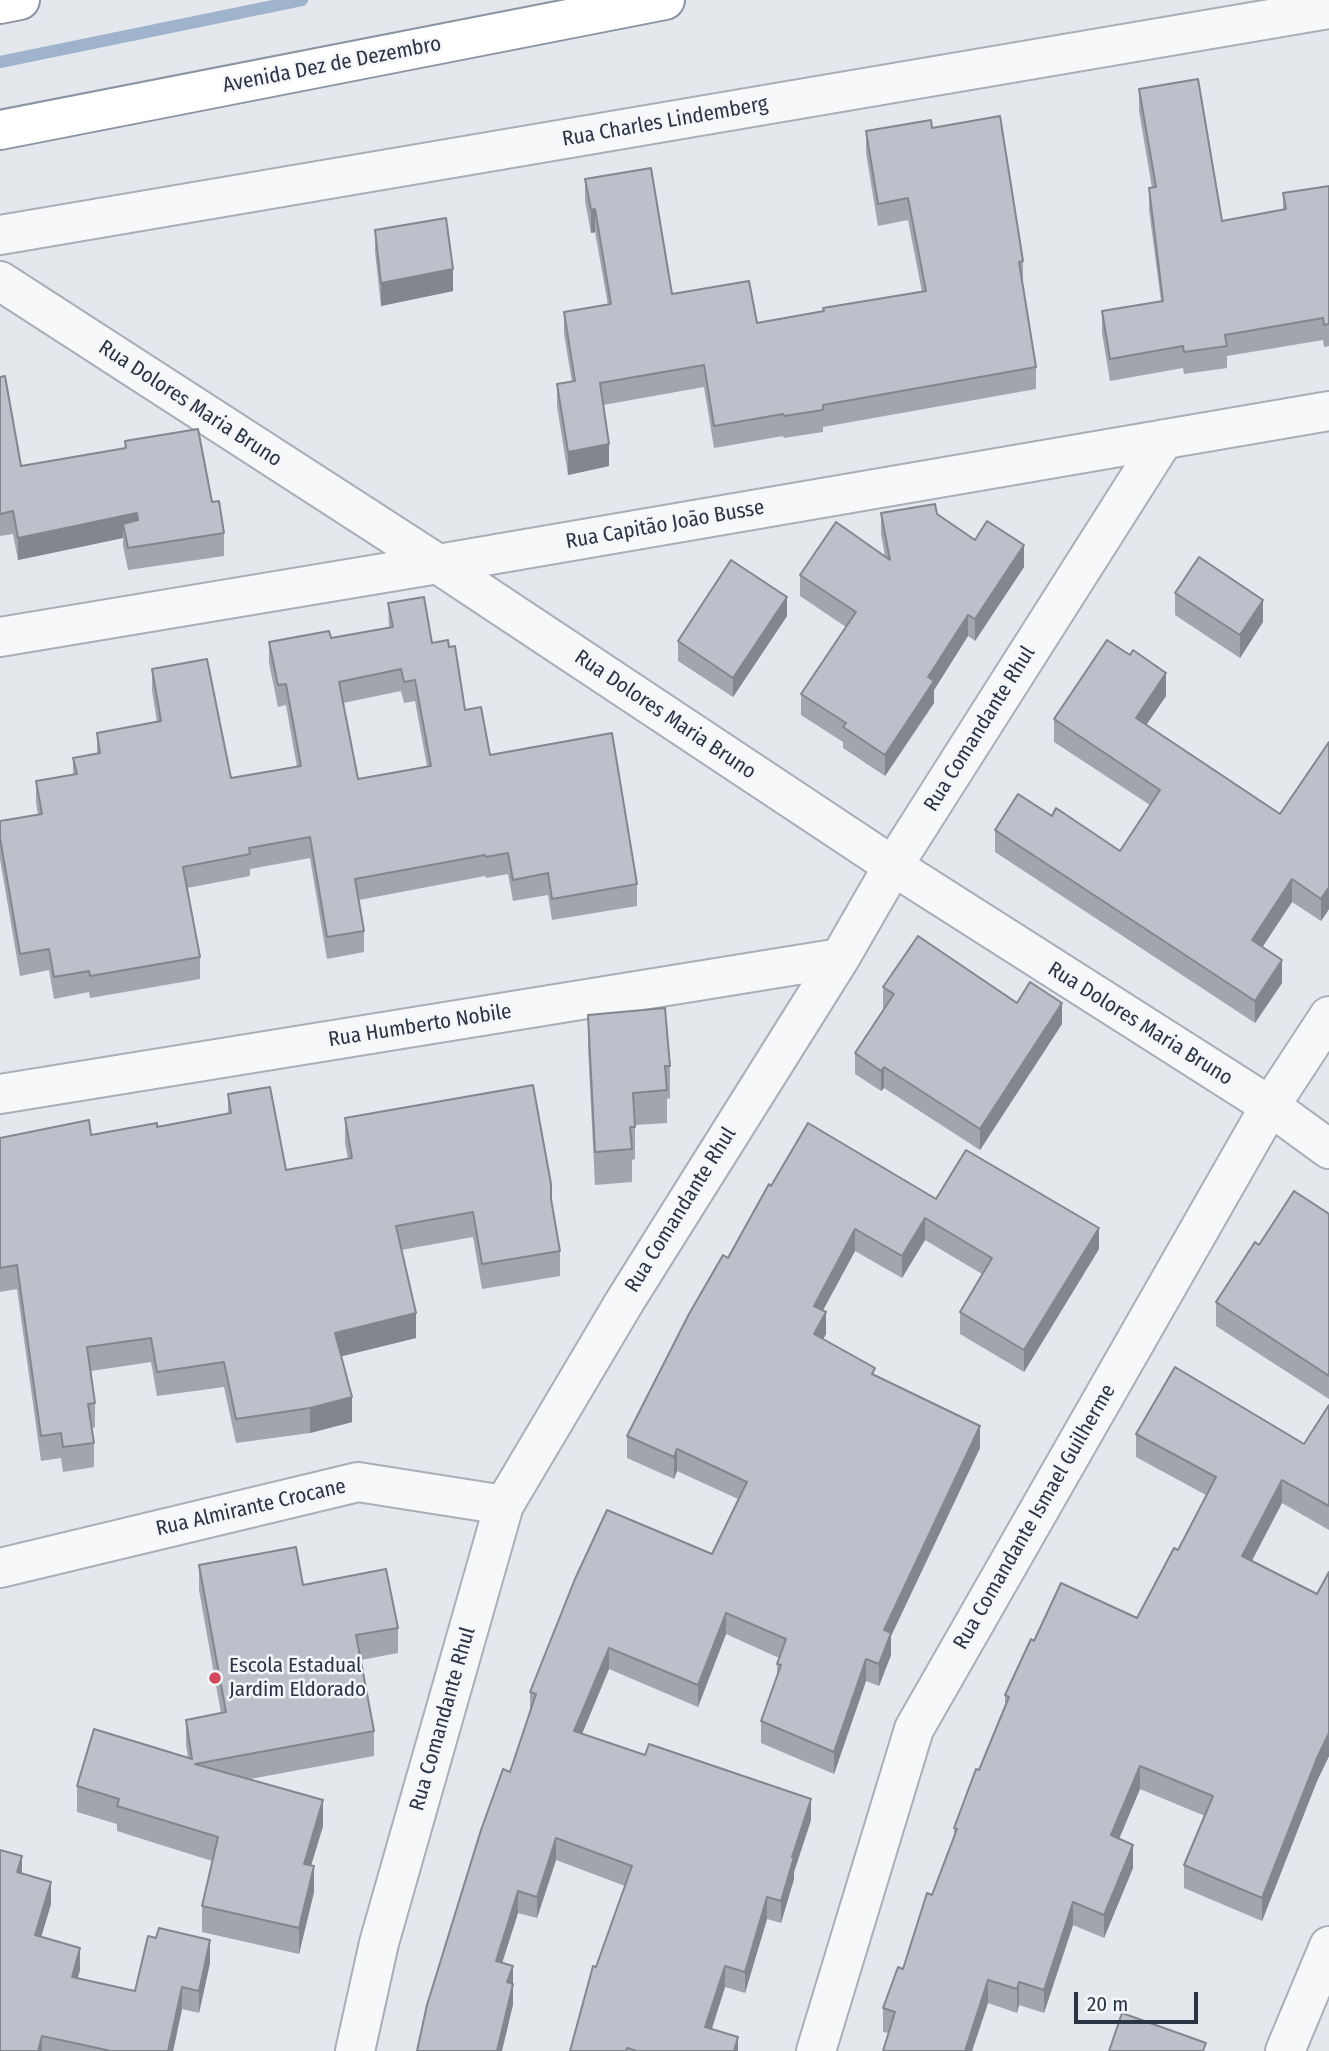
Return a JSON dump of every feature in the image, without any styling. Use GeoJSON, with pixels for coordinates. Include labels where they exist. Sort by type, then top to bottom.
{"type":"FeatureCollection","features":[{"type":"Feature","properties":{"kind":"highway"},"geometry":{"type":"LineString","coordinates":[[0,4],[20,0]]}},
{"type":"Feature","properties":{"kind":"highway","name":"Avenida Dez de Dezembro"},"geometry":{"type":"LineString","coordinates":[[0,130],[665,0]]}},
{"type":"Feature","properties":{"kind":"street","name":"Rua Charles Lindemberg"},"geometry":{"type":"LineString","coordinates":[[0,235],[1329,9]]}},
{"type":"Feature","properties":{"kind":"street","name":"Rua Dolores Maria Bruno"},"geometry":{"type":"LineString","coordinates":[[0,281],[438,565],[893,866],[1269,1106],[1329,1149]]}},
{"type":"Feature","properties":{"kind":"street","name":"Rua Capitão João Busse"},"geometry":{"type":"LineString","coordinates":[[0,637],[438,565],[1329,411]]}},
{"type":"Feature","properties":{"kind":"street","name":"Rua Comandante Rhul"},"geometry":{"type":"LineString","coordinates":[[355,2051],[379,1943],[505,1505],[625,1301],[840,958],[893,866],[1164,439]]}},
{"type":"Feature","properties":{"kind":"street","name":"Rua Humberto Nobile"},"geometry":{"type":"LineString","coordinates":[[0,1094],[840,958]]}},
{"type":"Feature","properties":{"kind":"street","name":"Rua Comandante Ismael Guilherme"},"geometry":{"type":"LineString","coordinates":[[816,2051],[914,1729],[1269,1106],[1329,1016]]}},
{"type":"Feature","properties":{"kind":"street","name":"Rua Almirante Crocane"},"geometry":{"type":"LineString","coordinates":[[0,1568],[358,1482],[505,1505]]}},
{"type":"Feature","properties":{"kind":"street"},"geometry":{"type":"LineString","coordinates":[[1285,2051],[1329,1946]]}},
{"type":"Feature","properties":{"kind":"building"},"geometry":{"type":"Polygon","coordinates":[[[1198,79],[1222,221],[1286,209],[1283,193],[1329,186],[1329,324],[1324,325],[1323,318],[1225,335],[1227,346],[1184,352],[1183,346],[1110,359],[1102,311],[1163,301],[1149,188],[1156,187],[1139,89],[1198,79]]]}},
{"type":"Feature","properties":{"kind":"building"},"geometry":{"type":"Polygon","coordinates":[[[1000,116],[1023,261],[1019,262],[1036,367],[823,405],[823,410],[714,426],[704,365],[600,383],[609,444],[568,452],[557,384],[575,381],[564,312],[611,304],[595,209],[591,210],[585,179],[651,168],[672,294],[749,281],[757,323],[824,311],[823,308],[926,291],[908,198],[878,204],[866,131],[931,120],[932,128],[1000,116]]]}},
{"type":"Feature","properties":{"kind":"building"},"geometry":{"type":"Polygon","coordinates":[[[446,218],[453,269],[381,283],[375,230],[446,218]]]}},
{"type":"Feature","properties":{"kind":"building"},"geometry":{"type":"Polygon","coordinates":[[[5,376],[21,466],[126,448],[125,441],[198,429],[212,502],[219,501],[224,533],[128,548],[123,524],[138,520],[137,513],[18,538],[13,511],[0,514],[0,377],[5,376]]]}},
{"type":"Feature","properties":{"kind":"building"},"geometry":{"type":"Polygon","coordinates":[[[935,504],[937,514],[975,540],[987,521],[1024,545],[975,619],[968,615],[928,677],[934,681],[885,755],[843,727],[846,723],[801,694],[856,612],[800,575],[836,522],[890,560],[881,513],[935,504]]]}},
{"type":"Feature","properties":{"kind":"building"},"geometry":{"type":"Polygon","coordinates":[[[1199,557],[1263,600],[1240,635],[1175,593],[1199,557]]]}},
{"type":"Feature","properties":{"kind":"building"},"geometry":{"type":"Polygon","coordinates":[[[731,560],[787,597],[733,678],[678,641],[731,560]]]}},
{"type":"Feature","properties":{"kind":"building"},"geometry":{"type":"Polygon","coordinates":[[[424,597],[432,643],[448,640],[449,647],[455,646],[465,710],[481,707],[490,755],[612,733],[637,884],[552,899],[548,873],[513,880],[508,853],[485,855],[355,879],[364,931],[327,937],[310,837],[249,848],[250,854],[183,867],[200,957],[90,976],[89,971],[54,977],[49,949],[20,954],[0,838],[0,821],[42,814],[36,781],[77,774],[73,758],[100,753],[97,733],[161,721],[152,669],[207,659],[231,778],[301,766],[286,684],[278,685],[269,642],[329,631],[331,638],[393,627],[388,603],[424,597]],[[401,669],[339,682],[358,779],[431,766],[415,680],[404,682],[401,669]]]}},
{"type":"Feature","properties":{"kind":"building"},"geometry":{"type":"Polygon","coordinates":[[[1107,640],[1130,655],[1133,650],[1166,673],[1136,718],[1280,814],[1329,742],[1329,887],[1321,899],[1292,879],[1252,940],[1282,960],[1255,1001],[995,830],[1018,794],[1052,816],[1056,808],[1120,851],[1160,790],[1054,719],[1107,640]]]}},
{"type":"Feature","properties":{"kind":"building"},"geometry":{"type":"Polygon","coordinates":[[[918,936],[1017,1003],[1030,982],[1062,1003],[980,1129],[884,1067],[881,1071],[855,1053],[894,994],[883,987],[918,936]]]}},
{"type":"Feature","properties":{"kind":"building"},"geometry":{"type":"Polygon","coordinates":[[[665,1008],[670,1066],[665,1066],[667,1090],[633,1093],[635,1127],[630,1127],[632,1149],[595,1152],[588,1015],[665,1008]]]}},
{"type":"Feature","properties":{"kind":"building"},"geometry":{"type":"Polygon","coordinates":[[[533,1085],[560,1251],[482,1264],[473,1212],[396,1226],[416,1313],[335,1333],[352,1397],[310,1408],[236,1419],[224,1362],[157,1372],[151,1338],[87,1347],[95,1403],[88,1404],[94,1443],[63,1447],[61,1433],[41,1436],[17,1265],[0,1268],[0,1138],[89,1120],[91,1135],[157,1123],[157,1127],[231,1113],[228,1094],[270,1087],[286,1170],[352,1158],[345,1118],[533,1085]]]}},
{"type":"Feature","properties":{"kind":"building"},"geometry":{"type":"Polygon","coordinates":[[[808,1123],[936,1199],[966,1150],[1099,1228],[1024,1350],[960,1312],[992,1258],[925,1218],[902,1256],[855,1229],[814,1306],[826,1312],[814,1334],[875,1368],[872,1374],[980,1426],[884,1630],[891,1633],[879,1664],[866,1659],[834,1752],[761,1721],[781,1665],[777,1664],[786,1639],[726,1613],[698,1685],[609,1648],[574,1731],[645,1755],[649,1744],[811,1799],[781,1901],[767,1897],[745,1972],[725,1966],[705,2027],[738,2037],[734,2051],[637,2051],[627,2048],[626,2051],[570,2051],[593,1966],[596,1967],[632,1866],[556,1838],[537,1897],[518,1891],[496,1961],[513,1966],[507,1982],[513,1984],[497,2051],[417,2051],[427,2005],[481,1830],[503,1769],[510,1772],[536,1694],[530,1692],[575,1579],[607,1510],[712,1554],[747,1482],[677,1449],[674,1457],[627,1436],[689,1314],[723,1255],[728,1258],[769,1184],[771,1186],[808,1123]]]}},
{"type":"Feature","properties":{"kind":"building"},"geometry":{"type":"Polygon","coordinates":[[[1294,1191],[1329,1214],[1329,1376],[1216,1302],[1255,1242],[1259,1245],[1294,1191]]]}},
{"type":"Feature","properties":{"kind":"building"},"geometry":{"type":"Polygon","coordinates":[[[1175,1367],[1304,1444],[1329,1405],[1329,1506],[1282,1480],[1242,1556],[1317,1594],[1329,1572],[1329,1733],[1262,1898],[1184,1865],[1213,1796],[1140,1766],[1111,1835],[1133,1845],[1104,1915],[1073,1902],[1044,1990],[1019,1982],[1017,1989],[988,1980],[965,2051],[883,2051],[895,2012],[883,2008],[898,1967],[903,1969],[927,1893],[932,1895],[976,1769],[979,1770],[1009,1697],[1005,1695],[1061,1583],[1137,1618],[1174,1548],[1178,1550],[1216,1477],[1136,1434],[1175,1367]]]}},
{"type":"Feature","properties":{"kind":"building"},"geometry":{"type":"Polygon","coordinates":[[[296,1547],[303,1585],[386,1569],[398,1628],[356,1635],[374,1731],[195,1764],[323,1800],[304,1864],[314,1866],[299,1928],[202,1906],[218,1837],[117,1806],[119,1799],[77,1786],[94,1729],[192,1759],[186,1720],[226,1712],[199,1565],[296,1547]]]}},
{"type":"Feature","properties":{"kind":"building"},"geometry":{"type":"Polygon","coordinates":[[[0,1850],[22,1856],[17,1872],[51,1882],[35,1935],[80,1948],[72,1977],[135,1991],[148,1936],[156,1938],[159,1928],[210,1940],[199,1991],[182,1987],[168,2051],[111,2051],[42,2036],[38,2051],[0,2051],[0,1850]]]}},
{"type":"Feature","properties":{"kind":"building"},"geometry":{"type":"Polygon","coordinates":[[[1122,2013],[1206,2043],[1203,2051],[1109,2051],[1122,2013]]]}},
{"type":"Feature","properties":{"kind":"waterway"},"geometry":{"type":"LineString","coordinates":[[0,62],[302,0]]}},
{"type":"Feature","properties":{"kind":"place","name":"Escola Estadual Jardim Eldorado"},"geometry":{"type":"Point","coordinates":[215,1678]}}]}
